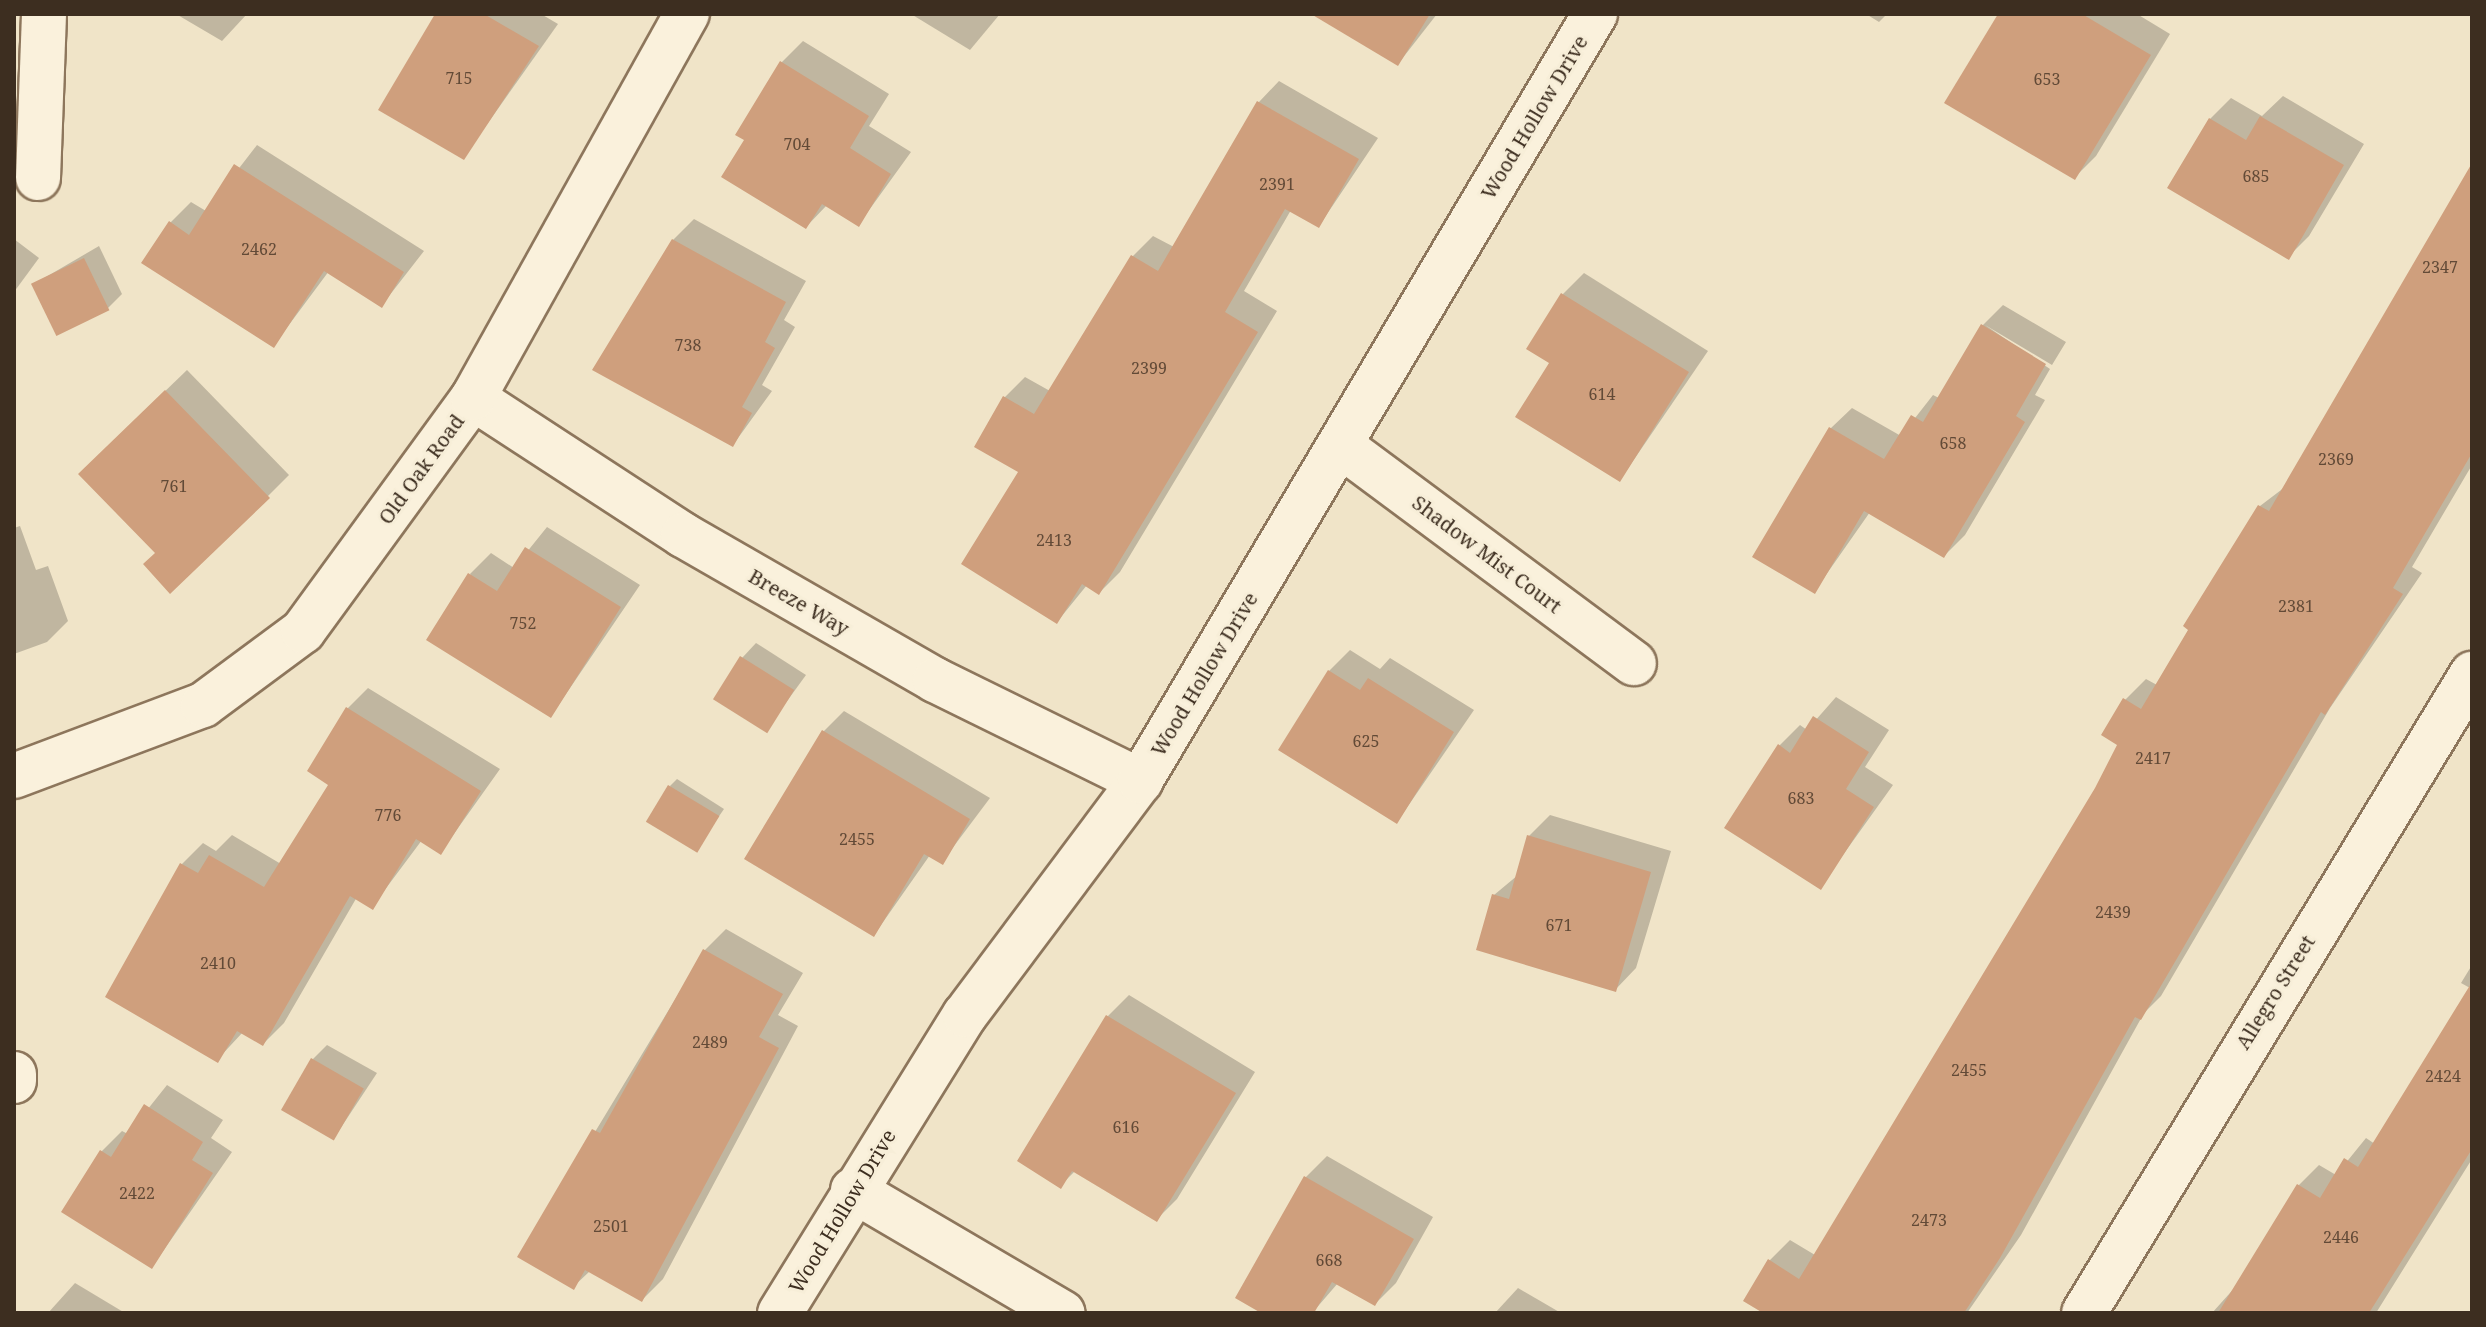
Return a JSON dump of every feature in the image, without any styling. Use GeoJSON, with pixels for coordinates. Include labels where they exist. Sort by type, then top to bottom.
{"type":"FeatureCollection","features":[{"type":"Feature","properties":{"kind":"street"},"geometry":{"type":"LineString","coordinates":[[38,178],[44,14]]}},
{"type":"Feature","properties":{"kind":"street","name":"Old Oak Road"},"geometry":{"type":"LineString","coordinates":[[14,776],[203,705],[303,631],[473,398],[687,14]]}},
{"type":"Feature","properties":{"kind":"street","name":"Wood Hollow Drive"},"geometry":{"type":"LineString","coordinates":[[780,1313],[853,1190],[965,1015],[1140,781],[1595,14]]}},
{"type":"Feature","properties":{"kind":"street","name":"Breeze Way"},"geometry":{"type":"LineString","coordinates":[[473,398],[683,535],[935,680],[1140,781]]}},
{"type":"Feature","properties":{"kind":"street","name":"Shadow Mist Court"},"geometry":{"type":"LineString","coordinates":[[1340,445],[1634,663]]}},
{"type":"Feature","properties":{"kind":"street","name":"Allegro Street"},"geometry":{"type":"LineString","coordinates":[[2084,1313],[2472,674]]}},
{"type":"Feature","properties":{"kind":"street"},"geometry":{"type":"LineString","coordinates":[[14,1074],[14,1081]]}},
{"type":"Feature","properties":{"kind":"street"},"geometry":{"type":"LineString","coordinates":[[853,1190],[1063,1313]]}},
{"type":"Feature","properties":{"kind":"building"},"geometry":{"type":"Polygon","coordinates":[[[435,14],[484,14],[539,46],[464,160],[378,110],[435,14]]]}},
{"type":"Feature","properties":{"kind":"building"},"geometry":{"type":"Polygon","coordinates":[[[1311,14],[1430,14],[1398,66],[1311,14]]]}},
{"type":"Feature","properties":{"kind":"building"},"geometry":{"type":"Polygon","coordinates":[[[1998,14],[2082,14],[2151,55],[2075,180],[1944,103],[1998,14]]]}},
{"type":"Feature","properties":{"kind":"building"},"geometry":{"type":"Polygon","coordinates":[[[780,61],[869,116],[850,148],[891,174],[859,227],[822,204],[806,229],[721,177],[744,140],[735,135],[780,61]]]}},
{"type":"Feature","properties":{"kind":"building"},"geometry":{"type":"Polygon","coordinates":[[[1257,101],[1359,159],[1319,228],[1285,209],[1225,312],[1258,332],[1099,595],[1082,584],[1057,624],[961,564],[1018,472],[974,447],[1003,396],[1034,414],[1131,255],[1158,271],[1257,101]]]}},
{"type":"Feature","properties":{"kind":"building"},"geometry":{"type":"Polygon","coordinates":[[[2260,116],[2344,165],[2289,260],[2167,188],[2209,118],[2246,140],[2260,116]]]}},
{"type":"Feature","properties":{"kind":"building"},"geometry":{"type":"Polygon","coordinates":[[[2472,163],[2472,453],[2393,588],[2403,594],[2325,715],[2321,712],[2141,1020],[2135,1017],[2000,1258],[1964,1313],[1763,1313],[1743,1301],[1768,1259],[1799,1279],[2095,788],[2117,745],[2101,735],[2123,698],[2141,709],[2188,630],[2183,626],[2258,505],[2269,511],[2472,163]]]}},
{"type":"Feature","properties":{"kind":"building"},"geometry":{"type":"Polygon","coordinates":[[[234,164],[404,272],[382,308],[324,271],[274,348],[141,263],[169,221],[189,235],[234,164]]]}},
{"type":"Feature","properties":{"kind":"building"},"geometry":{"type":"Polygon","coordinates":[[[672,239],[786,302],[765,342],[775,348],[742,407],[752,413],[733,447],[592,370],[672,239]]]}},
{"type":"Feature","properties":{"kind":"building"},"geometry":{"type":"Polygon","coordinates":[[[84,258],[109,310],[56,336],[31,284],[84,258]]]}},
{"type":"Feature","properties":{"kind":"building"},"geometry":{"type":"Polygon","coordinates":[[[1561,293],[1689,372],[1620,482],[1515,417],[1549,363],[1526,349],[1561,293]]]}},
{"type":"Feature","properties":{"kind":"building"},"geometry":{"type":"Polygon","coordinates":[[[1981,324],[2046,364],[2016,416],[2025,422],[1944,558],[1864,511],[1815,594],[1752,557],[1829,427],[1884,459],[1911,415],[1923,422],[1981,324]]]}},
{"type":"Feature","properties":{"kind":"building"},"geometry":{"type":"Polygon","coordinates":[[[165,390],[270,498],[170,594],[143,564],[155,553],[78,474],[165,390]]]}},
{"type":"Feature","properties":{"kind":"building"},"geometry":{"type":"Polygon","coordinates":[[[525,547],[621,607],[551,718],[426,640],[468,573],[497,591],[525,547]]]}},
{"type":"Feature","properties":{"kind":"building"},"geometry":{"type":"Polygon","coordinates":[[[740,656],[794,690],[767,733],[713,699],[740,656]]]}},
{"type":"Feature","properties":{"kind":"building"},"geometry":{"type":"Polygon","coordinates":[[[1328,670],[1360,690],[1368,678],[1454,732],[1397,824],[1278,750],[1328,670]]]}},
{"type":"Feature","properties":{"kind":"building"},"geometry":{"type":"Polygon","coordinates":[[[346,707],[481,791],[441,855],[416,839],[373,910],[350,896],[263,1046],[237,1031],[218,1063],[105,997],[180,863],[198,873],[209,855],[264,887],[328,785],[307,771],[346,707]]]}},
{"type":"Feature","properties":{"kind":"building"},"geometry":{"type":"Polygon","coordinates":[[[1813,716],[1869,752],[1846,789],[1874,807],[1821,890],[1724,828],[1778,744],[1790,753],[1813,716]]]}},
{"type":"Feature","properties":{"kind":"building"},"geometry":{"type":"Polygon","coordinates":[[[822,730],[970,819],[943,865],[924,854],[874,937],[744,859],[822,730]]]}},
{"type":"Feature","properties":{"kind":"building"},"geometry":{"type":"Polygon","coordinates":[[[668,785],[719,816],[697,853],[646,822],[668,785]]]}},
{"type":"Feature","properties":{"kind":"building"},"geometry":{"type":"Polygon","coordinates":[[[1527,835],[1651,872],[1616,992],[1476,950],[1492,894],[1509,899],[1527,835]]]}},
{"type":"Feature","properties":{"kind":"building"},"geometry":{"type":"Polygon","coordinates":[[[703,949],[783,994],[759,1037],[779,1048],[642,1302],[585,1270],[574,1290],[517,1257],[592,1129],[600,1133],[703,949]]]}},
{"type":"Feature","properties":{"kind":"building"},"geometry":{"type":"Polygon","coordinates":[[[2472,982],[2472,1149],[2369,1313],[2218,1313],[2297,1184],[2320,1198],[2344,1158],[2358,1167],[2472,982]]]}},
{"type":"Feature","properties":{"kind":"building"},"geometry":{"type":"Polygon","coordinates":[[[1106,1015],[1236,1093],[1157,1222],[1072,1171],[1061,1189],[1017,1161],[1106,1015]]]}},
{"type":"Feature","properties":{"kind":"building"},"geometry":{"type":"Polygon","coordinates":[[[311,1058],[364,1088],[334,1140],[281,1110],[311,1058]]]}},
{"type":"Feature","properties":{"kind":"building"},"geometry":{"type":"Polygon","coordinates":[[[144,1104],[203,1142],[192,1160],[213,1173],[152,1269],[61,1212],[100,1150],[111,1157],[144,1104]]]}},
{"type":"Feature","properties":{"kind":"building"},"geometry":{"type":"Polygon","coordinates":[[[1304,1176],[1414,1239],[1375,1306],[1332,1282],[1314,1313],[1261,1313],[1235,1298],[1304,1176]]]}}]}
